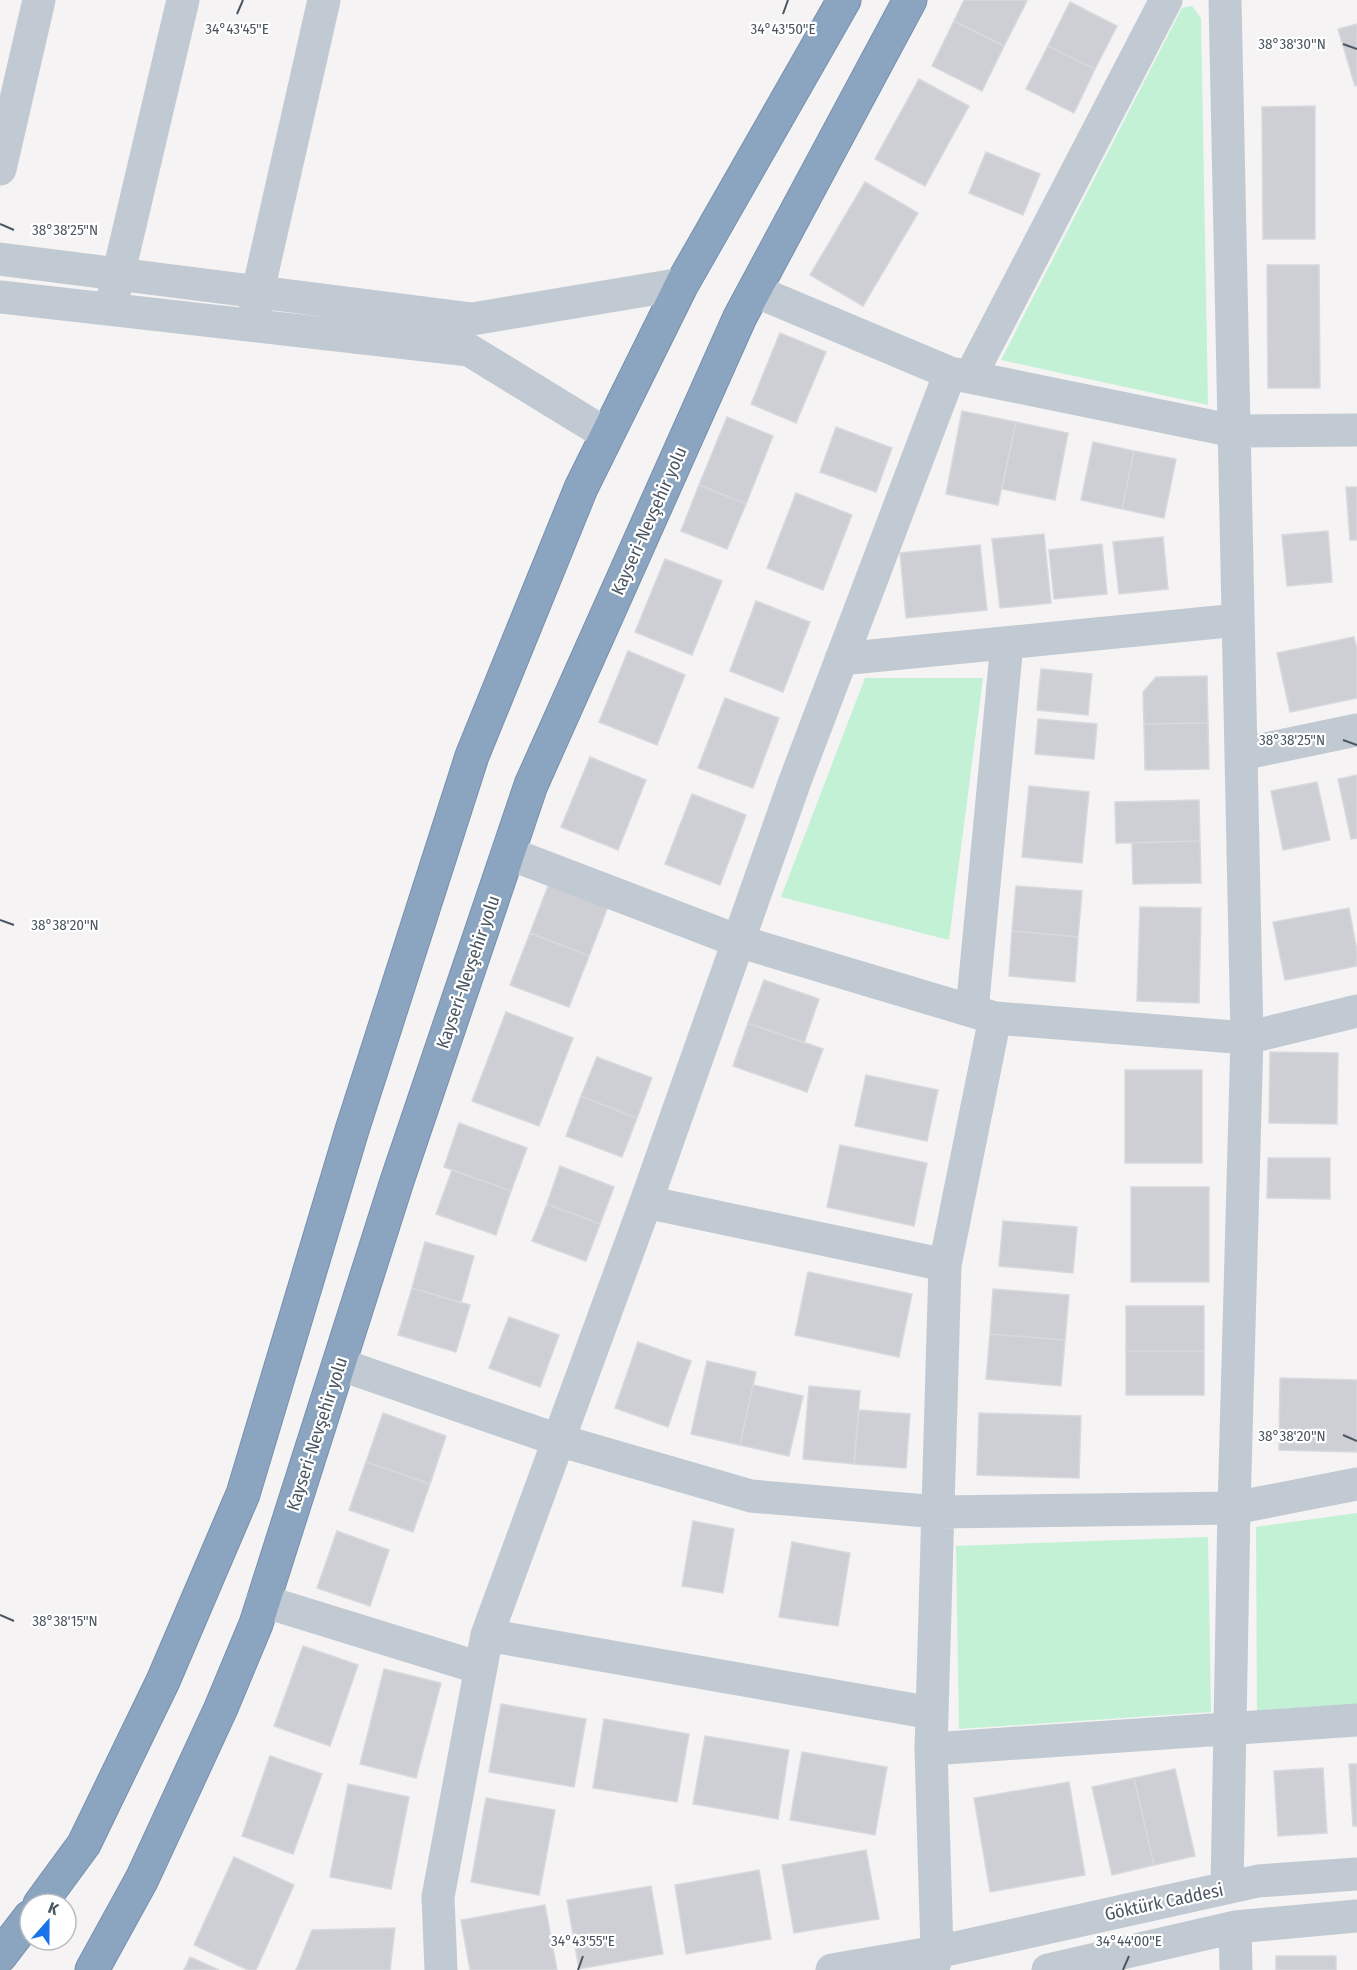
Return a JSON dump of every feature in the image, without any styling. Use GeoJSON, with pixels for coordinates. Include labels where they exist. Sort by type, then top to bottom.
{"type":"FeatureCollection","features":[{"type":"Feature","properties":{"kind":"highway"},"geometry":{"type":"LineString","coordinates":[[49,1892],[84,1844],[163,1681],[243,1494],[352,1130],[472,756],[581,488],[682,284],[844,0]]}},
{"type":"Feature","properties":{"kind":"highway","name":"Kayseri-Nevşehir yolu"},"geometry":{"type":"LineString","coordinates":[[92,1970],[142,1879],[221,1708],[256,1624],[397,1181],[531,785],[740,317],[910,0]]}},
{"type":"Feature","properties":{"kind":"highway"},"geometry":{"type":"LineString","coordinates":[[0,1956],[18,1933]]}},
{"type":"Feature","properties":{"kind":"street"},"geometry":{"type":"LineString","coordinates":[[0,169],[39,0]]}},
{"type":"Feature","properties":{"kind":"street"},"geometry":{"type":"LineString","coordinates":[[111,309],[183,0]]}},
{"type":"Feature","properties":{"kind":"street"},"geometry":{"type":"LineString","coordinates":[[254,326],[258,291],[324,0]]}},
{"type":"Feature","properties":{"kind":"street"},"geometry":{"type":"LineString","coordinates":[[441,1970],[438,1897],[486,1635],[646,1202],[795,781],[841,659],[960,375],[1167,0]]}},
{"type":"Feature","properties":{"kind":"street"},"geometry":{"type":"LineString","coordinates":[[1224,0],[1247,1038],[1234,1508],[1227,1888]]}},
{"type":"Feature","properties":{"kind":"street"},"geometry":{"type":"LineString","coordinates":[[0,259],[472,319],[682,284]]}},
{"type":"Feature","properties":{"kind":"street"},"geometry":{"type":"LineString","coordinates":[[755,291],[960,375],[1234,431],[1357,430]]}},
{"type":"Feature","properties":{"kind":"street"},"geometry":{"type":"LineString","coordinates":[[0,297],[469,350],[606,434]]}},
{"type":"Feature","properties":{"kind":"street"},"geometry":{"type":"LineString","coordinates":[[841,659],[1238,620]]}},
{"type":"Feature","properties":{"kind":"street"},"geometry":{"type":"LineString","coordinates":[[935,1961],[931,1749],[945,1265],[983,1014],[1007,643]]}},
{"type":"Feature","properties":{"kind":"street"},"geometry":{"type":"LineString","coordinates":[[1241,754],[1357,730]]}},
{"type":"Feature","properties":{"kind":"street"},"geometry":{"type":"LineString","coordinates":[[508,853],[738,941],[983,1014],[1247,1038],[1357,1011]]}},
{"type":"Feature","properties":{"kind":"street"},"geometry":{"type":"LineString","coordinates":[[646,1202],[945,1265]]}},
{"type":"Feature","properties":{"kind":"street"},"geometry":{"type":"LineString","coordinates":[[339,1364],[558,1440],[751,1496],[938,1512],[1234,1508],[1357,1484]]}},
{"type":"Feature","properties":{"kind":"street"},"geometry":{"type":"LineString","coordinates":[[263,1601],[480,1668]]}},
{"type":"Feature","properties":{"kind":"street"},"geometry":{"type":"LineString","coordinates":[[486,1635],[932,1713]]}},
{"type":"Feature","properties":{"kind":"street"},"geometry":{"type":"LineString","coordinates":[[931,1749],[1357,1720]]}},
{"type":"Feature","properties":{"kind":"street","name":"Göktürk Caddesi"},"geometry":{"type":"LineString","coordinates":[[832,1970],[935,1961],[1258,1881],[1357,1874]]}},
{"type":"Feature","properties":{"kind":"street"},"geometry":{"type":"LineString","coordinates":[[1048,1970],[1236,1928],[1357,1916]]}},
{"type":"Feature","properties":{"kind":"street"},"geometry":{"type":"LineString","coordinates":[[1236,1928],[1236,1970]]}},
{"type":"Feature","properties":{"kind":"green space"},"geometry":{"type":"Polygon","coordinates":[[[1192,6],[1201,18],[1208,405],[1001,360],[1182,8],[1192,6]]]}},
{"type":"Feature","properties":{"kind":"green space"},"geometry":{"type":"Polygon","coordinates":[[[865,678],[983,678],[949,940],[781,897],[865,678]]]}},
{"type":"Feature","properties":{"kind":"green space"},"geometry":{"type":"Polygon","coordinates":[[[1357,1513],[1357,1704],[1257,1711],[1256,1527],[1357,1513]]]}},
{"type":"Feature","properties":{"kind":"green space"},"geometry":{"type":"Polygon","coordinates":[[[1208,1537],[1211,1712],[959,1729],[956,1546],[1208,1537]]]}},
{"type":"Feature","properties":{"kind":"building"},"geometry":{"type":"Polygon","coordinates":[[[964,0],[1027,1],[1004,46],[954,21],[964,0]]]}},
{"type":"Feature","properties":{"kind":"building"},"geometry":{"type":"Polygon","coordinates":[[[1070,2],[1117,26],[1095,69],[1048,46],[1070,2]]]}},
{"type":"Feature","properties":{"kind":"building"},"geometry":{"type":"Polygon","coordinates":[[[954,21],[1004,46],[982,91],[932,66],[954,21]]]}},
{"type":"Feature","properties":{"kind":"building"},"geometry":{"type":"Polygon","coordinates":[[[1357,24],[1357,85],[1355,86],[1338,29],[1357,24]]]}},
{"type":"Feature","properties":{"kind":"building"},"geometry":{"type":"Polygon","coordinates":[[[1048,46],[1095,69],[1074,113],[1026,89],[1048,46]]]}},
{"type":"Feature","properties":{"kind":"building"},"geometry":{"type":"Polygon","coordinates":[[[919,79],[969,106],[925,186],[875,159],[919,79]]]}},
{"type":"Feature","properties":{"kind":"building"},"geometry":{"type":"Polygon","coordinates":[[[1315,106],[1315,239],[1263,239],[1262,107],[1315,106]]]}},
{"type":"Feature","properties":{"kind":"building"},"geometry":{"type":"Polygon","coordinates":[[[986,152],[1040,174],[1023,215],[969,193],[986,152]]]}},
{"type":"Feature","properties":{"kind":"building"},"geometry":{"type":"Polygon","coordinates":[[[865,182],[918,213],[863,306],[810,275],[865,182]]]}},
{"type":"Feature","properties":{"kind":"building"},"geometry":{"type":"Polygon","coordinates":[[[1267,265],[1319,265],[1320,388],[1268,388],[1267,265]]]}},
{"type":"Feature","properties":{"kind":"building"},"geometry":{"type":"Polygon","coordinates":[[[780,333],[826,352],[796,423],[751,404],[780,333]]]}},
{"type":"Feature","properties":{"kind":"building"},"geometry":{"type":"Polygon","coordinates":[[[962,411],[1016,422],[998,505],[946,494],[962,411]]]}},
{"type":"Feature","properties":{"kind":"building"},"geometry":{"type":"Polygon","coordinates":[[[727,417],[773,436],[746,504],[699,485],[727,417]]]}},
{"type":"Feature","properties":{"kind":"building"},"geometry":{"type":"Polygon","coordinates":[[[1016,422],[1068,433],[1055,500],[1002,489],[1016,422]]]}},
{"type":"Feature","properties":{"kind":"building"},"geometry":{"type":"Polygon","coordinates":[[[836,427],[892,448],[876,492],[820,472],[836,427]]]}},
{"type":"Feature","properties":{"kind":"building"},"geometry":{"type":"Polygon","coordinates":[[[1093,442],[1134,451],[1122,509],[1081,500],[1093,442]]]}},
{"type":"Feature","properties":{"kind":"building"},"geometry":{"type":"Polygon","coordinates":[[[1134,451],[1176,459],[1164,518],[1122,509],[1134,451]]]}},
{"type":"Feature","properties":{"kind":"building"},"geometry":{"type":"Polygon","coordinates":[[[699,485],[746,504],[727,549],[681,531],[699,485]]]}},
{"type":"Feature","properties":{"kind":"building"},"geometry":{"type":"Polygon","coordinates":[[[1346,487],[1357,487],[1357,540],[1350,540],[1346,487]]]}},
{"type":"Feature","properties":{"kind":"building"},"geometry":{"type":"Polygon","coordinates":[[[796,493],[852,515],[823,590],[767,568],[796,493]]]}},
{"type":"Feature","properties":{"kind":"building"},"geometry":{"type":"Polygon","coordinates":[[[1328,531],[1332,582],[1287,586],[1282,535],[1328,531]]]}},
{"type":"Feature","properties":{"kind":"building"},"geometry":{"type":"Polygon","coordinates":[[[1044,534],[1051,603],[1000,608],[992,539],[1044,534]]]}},
{"type":"Feature","properties":{"kind":"building"},"geometry":{"type":"Polygon","coordinates":[[[1163,537],[1168,589],[1119,594],[1113,542],[1163,537]]]}},
{"type":"Feature","properties":{"kind":"building"},"geometry":{"type":"Polygon","coordinates":[[[1102,544],[1107,594],[1054,599],[1049,550],[1102,544]]]}},
{"type":"Feature","properties":{"kind":"building"},"geometry":{"type":"Polygon","coordinates":[[[980,545],[987,610],[906,618],[900,553],[980,545]]]}},
{"type":"Feature","properties":{"kind":"building"},"geometry":{"type":"Polygon","coordinates":[[[665,559],[722,581],[692,655],[635,632],[665,559]]]}},
{"type":"Feature","properties":{"kind":"building"},"geometry":{"type":"Polygon","coordinates":[[[756,601],[810,622],[783,692],[730,671],[756,601]]]}},
{"type":"Feature","properties":{"kind":"building"},"geometry":{"type":"Polygon","coordinates":[[[1354,637],[1357,650],[1357,698],[1290,712],[1277,653],[1354,637]]]}},
{"type":"Feature","properties":{"kind":"building"},"geometry":{"type":"Polygon","coordinates":[[[628,651],[685,675],[657,745],[599,722],[628,651]]]}},
{"type":"Feature","properties":{"kind":"building"},"geometry":{"type":"Polygon","coordinates":[[[1041,669],[1092,674],[1088,715],[1037,710],[1041,669]]]}},
{"type":"Feature","properties":{"kind":"building"},"geometry":{"type":"Polygon","coordinates":[[[1207,676],[1208,723],[1144,724],[1143,692],[1156,677],[1207,676]]]}},
{"type":"Feature","properties":{"kind":"building"},"geometry":{"type":"Polygon","coordinates":[[[725,698],[779,718],[753,788],[698,768],[725,698]]]}},
{"type":"Feature","properties":{"kind":"building"},"geometry":{"type":"Polygon","coordinates":[[[1038,719],[1097,724],[1094,759],[1035,754],[1038,719]]]}},
{"type":"Feature","properties":{"kind":"building"},"geometry":{"type":"Polygon","coordinates":[[[1208,723],[1209,769],[1145,770],[1144,724],[1208,723]]]}},
{"type":"Feature","properties":{"kind":"building"},"geometry":{"type":"Polygon","coordinates":[[[590,757],[646,780],[618,850],[561,827],[590,757]]]}},
{"type":"Feature","properties":{"kind":"building"},"geometry":{"type":"Polygon","coordinates":[[[1357,775],[1357,838],[1351,839],[1338,779],[1357,775]]]}},
{"type":"Feature","properties":{"kind":"building"},"geometry":{"type":"Polygon","coordinates":[[[1317,782],[1330,840],[1283,850],[1271,791],[1317,782]]]}},
{"type":"Feature","properties":{"kind":"building"},"geometry":{"type":"Polygon","coordinates":[[[1029,786],[1089,792],[1082,863],[1022,857],[1029,786]]]}},
{"type":"Feature","properties":{"kind":"building"},"geometry":{"type":"Polygon","coordinates":[[[692,794],[746,815],[720,885],[665,864],[692,794]]]}},
{"type":"Feature","properties":{"kind":"building"},"geometry":{"type":"Polygon","coordinates":[[[1199,800],[1200,841],[1116,843],[1115,802],[1199,800]]]}},
{"type":"Feature","properties":{"kind":"building"},"geometry":{"type":"Polygon","coordinates":[[[1200,841],[1201,883],[1133,884],[1132,843],[1200,841]]]}},
{"type":"Feature","properties":{"kind":"building"},"geometry":{"type":"Polygon","coordinates":[[[550,881],[609,904],[589,956],[530,933],[550,881]]]}},
{"type":"Feature","properties":{"kind":"building"},"geometry":{"type":"Polygon","coordinates":[[[1016,886],[1082,891],[1078,937],[1012,931],[1016,886]]]}},
{"type":"Feature","properties":{"kind":"building"},"geometry":{"type":"Polygon","coordinates":[[[1140,907],[1201,908],[1199,1003],[1137,1001],[1140,907]]]}},
{"type":"Feature","properties":{"kind":"building"},"geometry":{"type":"Polygon","coordinates":[[[1349,908],[1357,951],[1357,966],[1285,980],[1273,922],[1349,908]]]}},
{"type":"Feature","properties":{"kind":"building"},"geometry":{"type":"Polygon","coordinates":[[[1012,931],[1078,937],[1075,982],[1009,976],[1012,931]]]}},
{"type":"Feature","properties":{"kind":"building"},"geometry":{"type":"Polygon","coordinates":[[[530,933],[589,956],[569,1007],[510,985],[530,933]]]}},
{"type":"Feature","properties":{"kind":"building"},"geometry":{"type":"Polygon","coordinates":[[[764,980],[819,999],[804,1043],[748,1023],[764,980]]]}},
{"type":"Feature","properties":{"kind":"building"},"geometry":{"type":"Polygon","coordinates":[[[506,1012],[573,1038],[539,1126],[472,1101],[506,1012]]]}},
{"type":"Feature","properties":{"kind":"building"},"geometry":{"type":"Polygon","coordinates":[[[748,1023],[823,1049],[807,1092],[733,1066],[748,1023]]]}},
{"type":"Feature","properties":{"kind":"building"},"geometry":{"type":"Polygon","coordinates":[[[1270,1052],[1338,1053],[1337,1124],[1269,1123],[1270,1052]]]}},
{"type":"Feature","properties":{"kind":"building"},"geometry":{"type":"Polygon","coordinates":[[[597,1057],[652,1078],[637,1118],[581,1096],[597,1057]]]}},
{"type":"Feature","properties":{"kind":"building"},"geometry":{"type":"Polygon","coordinates":[[[1125,1070],[1202,1070],[1202,1163],[1125,1163],[1125,1070]]]}},
{"type":"Feature","properties":{"kind":"building"},"geometry":{"type":"Polygon","coordinates":[[[866,1075],[938,1090],[927,1141],[855,1126],[866,1075]]]}},
{"type":"Feature","properties":{"kind":"building"},"geometry":{"type":"Polygon","coordinates":[[[581,1096],[637,1118],[622,1157],[566,1136],[581,1096]]]}},
{"type":"Feature","properties":{"kind":"building"},"geometry":{"type":"Polygon","coordinates":[[[459,1123],[527,1148],[511,1191],[444,1167],[459,1123]]]}},
{"type":"Feature","properties":{"kind":"building"},"geometry":{"type":"Polygon","coordinates":[[[840,1145],[927,1163],[914,1226],[827,1207],[840,1145]]]}},
{"type":"Feature","properties":{"kind":"building"},"geometry":{"type":"Polygon","coordinates":[[[1268,1158],[1330,1158],[1330,1199],[1267,1198],[1268,1158]]]}},
{"type":"Feature","properties":{"kind":"building"},"geometry":{"type":"Polygon","coordinates":[[[560,1166],[614,1187],[600,1224],[547,1204],[560,1166]]]}},
{"type":"Feature","properties":{"kind":"building"},"geometry":{"type":"Polygon","coordinates":[[[452,1170],[511,1191],[496,1235],[436,1214],[452,1170]]]}},
{"type":"Feature","properties":{"kind":"building"},"geometry":{"type":"Polygon","coordinates":[[[1131,1187],[1209,1187],[1209,1282],[1131,1282],[1131,1187]]]}},
{"type":"Feature","properties":{"kind":"building"},"geometry":{"type":"Polygon","coordinates":[[[547,1204],[600,1224],[586,1261],[532,1241],[547,1204]]]}},
{"type":"Feature","properties":{"kind":"building"},"geometry":{"type":"Polygon","coordinates":[[[1003,1221],[1077,1227],[1073,1273],[999,1266],[1003,1221]]]}},
{"type":"Feature","properties":{"kind":"building"},"geometry":{"type":"Polygon","coordinates":[[[425,1242],[474,1256],[461,1303],[412,1288],[425,1242]]]}},
{"type":"Feature","properties":{"kind":"building"},"geometry":{"type":"Polygon","coordinates":[[[808,1272],[912,1294],[899,1357],[795,1335],[808,1272]]]}},
{"type":"Feature","properties":{"kind":"building"},"geometry":{"type":"Polygon","coordinates":[[[412,1288],[470,1305],[456,1352],[398,1335],[412,1288]]]}},
{"type":"Feature","properties":{"kind":"building"},"geometry":{"type":"Polygon","coordinates":[[[993,1289],[1069,1295],[1065,1340],[990,1334],[993,1289]]]}},
{"type":"Feature","properties":{"kind":"building"},"geometry":{"type":"Polygon","coordinates":[[[1126,1306],[1204,1306],[1204,1351],[1126,1351],[1126,1306]]]}},
{"type":"Feature","properties":{"kind":"building"},"geometry":{"type":"Polygon","coordinates":[[[509,1317],[559,1335],[540,1387],[489,1368],[509,1317]]]}},
{"type":"Feature","properties":{"kind":"building"},"geometry":{"type":"Polygon","coordinates":[[[990,1334],[1065,1340],[1061,1386],[986,1379],[990,1334]]]}},
{"type":"Feature","properties":{"kind":"building"},"geometry":{"type":"Polygon","coordinates":[[[638,1342],[691,1361],[668,1427],[615,1408],[638,1342]]]}},
{"type":"Feature","properties":{"kind":"building"},"geometry":{"type":"Polygon","coordinates":[[[1126,1351],[1204,1351],[1204,1395],[1126,1395],[1126,1351]]]}},
{"type":"Feature","properties":{"kind":"building"},"geometry":{"type":"Polygon","coordinates":[[[707,1361],[756,1372],[740,1445],[691,1434],[707,1361]]]}},
{"type":"Feature","properties":{"kind":"building"},"geometry":{"type":"Polygon","coordinates":[[[1280,1378],[1357,1380],[1357,1452],[1279,1450],[1280,1378]]]}},
{"type":"Feature","properties":{"kind":"building"},"geometry":{"type":"Polygon","coordinates":[[[753,1385],[803,1396],[789,1456],[740,1445],[753,1385]]]}},
{"type":"Feature","properties":{"kind":"building"},"geometry":{"type":"Polygon","coordinates":[[[809,1386],[860,1391],[854,1464],[803,1459],[809,1386]]]}},
{"type":"Feature","properties":{"kind":"building"},"geometry":{"type":"Polygon","coordinates":[[[859,1410],[910,1414],[906,1468],[854,1464],[859,1410]]]}},
{"type":"Feature","properties":{"kind":"building"},"geometry":{"type":"Polygon","coordinates":[[[383,1413],[446,1436],[430,1484],[366,1462],[383,1413]]]}},
{"type":"Feature","properties":{"kind":"building"},"geometry":{"type":"Polygon","coordinates":[[[979,1413],[1081,1416],[1079,1478],[977,1475],[979,1413]]]}},
{"type":"Feature","properties":{"kind":"building"},"geometry":{"type":"Polygon","coordinates":[[[366,1462],[430,1484],[413,1532],[349,1510],[366,1462]]]}},
{"type":"Feature","properties":{"kind":"building"},"geometry":{"type":"Polygon","coordinates":[[[693,1521],[734,1529],[723,1593],[682,1586],[693,1521]]]}},
{"type":"Feature","properties":{"kind":"building"},"geometry":{"type":"Polygon","coordinates":[[[337,1531],[389,1550],[370,1606],[317,1588],[337,1531]]]}},
{"type":"Feature","properties":{"kind":"building"},"geometry":{"type":"Polygon","coordinates":[[[792,1542],[850,1553],[838,1626],[779,1617],[792,1542]]]}},
{"type":"Feature","properties":{"kind":"building"},"geometry":{"type":"Polygon","coordinates":[[[303,1646],[358,1665],[330,1746],[274,1726],[303,1646]]]}},
{"type":"Feature","properties":{"kind":"building"},"geometry":{"type":"Polygon","coordinates":[[[384,1669],[441,1683],[416,1778],[360,1764],[384,1669]]]}},
{"type":"Feature","properties":{"kind":"building"},"geometry":{"type":"Polygon","coordinates":[[[501,1704],[586,1719],[574,1787],[489,1772],[501,1704]]]}},
{"type":"Feature","properties":{"kind":"building"},"geometry":{"type":"Polygon","coordinates":[[[604,1719],[689,1734],[677,1802],[593,1788],[604,1719]]]}},
{"type":"Feature","properties":{"kind":"building"},"geometry":{"type":"Polygon","coordinates":[[[705,1736],[789,1750],[778,1819],[693,1804],[705,1736]]]}},
{"type":"Feature","properties":{"kind":"building"},"geometry":{"type":"Polygon","coordinates":[[[802,1752],[887,1767],[875,1835],[790,1820],[802,1752]]]}},
{"type":"Feature","properties":{"kind":"building"},"geometry":{"type":"Polygon","coordinates":[[[270,1756],[322,1774],[293,1854],[242,1836],[270,1756]]]}},
{"type":"Feature","properties":{"kind":"building"},"geometry":{"type":"Polygon","coordinates":[[[1349,1764],[1357,1764],[1357,1826],[1353,1826],[1349,1764]]]}},
{"type":"Feature","properties":{"kind":"building"},"geometry":{"type":"Polygon","coordinates":[[[1323,1768],[1327,1833],[1278,1836],[1274,1771],[1323,1768]]]}},
{"type":"Feature","properties":{"kind":"building"},"geometry":{"type":"Polygon","coordinates":[[[1175,1769],[1195,1856],[1154,1865],[1134,1778],[1175,1769]]]}},
{"type":"Feature","properties":{"kind":"building"},"geometry":{"type":"Polygon","coordinates":[[[1134,1778],[1154,1865],[1112,1875],[1092,1787],[1134,1778]]]}},
{"type":"Feature","properties":{"kind":"building"},"geometry":{"type":"Polygon","coordinates":[[[1069,1782],[1085,1875],[990,1892],[974,1798],[1069,1782]]]}},
{"type":"Feature","properties":{"kind":"building"},"geometry":{"type":"Polygon","coordinates":[[[348,1784],[409,1797],[391,1889],[330,1877],[348,1784]]]}},
{"type":"Feature","properties":{"kind":"building"},"geometry":{"type":"Polygon","coordinates":[[[486,1798],[555,1810],[539,1895],[471,1882],[486,1798]]]}},
{"type":"Feature","properties":{"kind":"building"},"geometry":{"type":"Polygon","coordinates":[[[866,1850],[879,1919],[794,1933],[782,1865],[866,1850]]]}},
{"type":"Feature","properties":{"kind":"building"},"geometry":{"type":"Polygon","coordinates":[[[234,1857],[294,1885],[256,1970],[248,1970],[194,1945],[234,1857]]]}},
{"type":"Feature","properties":{"kind":"building"},"geometry":{"type":"Polygon","coordinates":[[[759,1870],[771,1939],[686,1954],[675,1885],[759,1870]]]}},
{"type":"Feature","properties":{"kind":"building"},"geometry":{"type":"Polygon","coordinates":[[[651,1886],[663,1954],[579,1969],[567,1900],[651,1886]]]}},
{"type":"Feature","properties":{"kind":"building"},"geometry":{"type":"Polygon","coordinates":[[[545,1905],[557,1970],[470,1970],[461,1920],[545,1905]]]}},
{"type":"Feature","properties":{"kind":"building"},"geometry":{"type":"Polygon","coordinates":[[[395,1928],[390,1970],[296,1970],[312,1930],[395,1928]]]}},
{"type":"Feature","properties":{"kind":"building"},"geometry":{"type":"Polygon","coordinates":[[[1276,1956],[1336,1956],[1336,1970],[1276,1970],[1276,1956]]]}},
{"type":"Feature","properties":{"kind":"building"},"geometry":{"type":"Polygon","coordinates":[[[190,1957],[219,1970],[184,1970],[190,1957]]]}}]}
